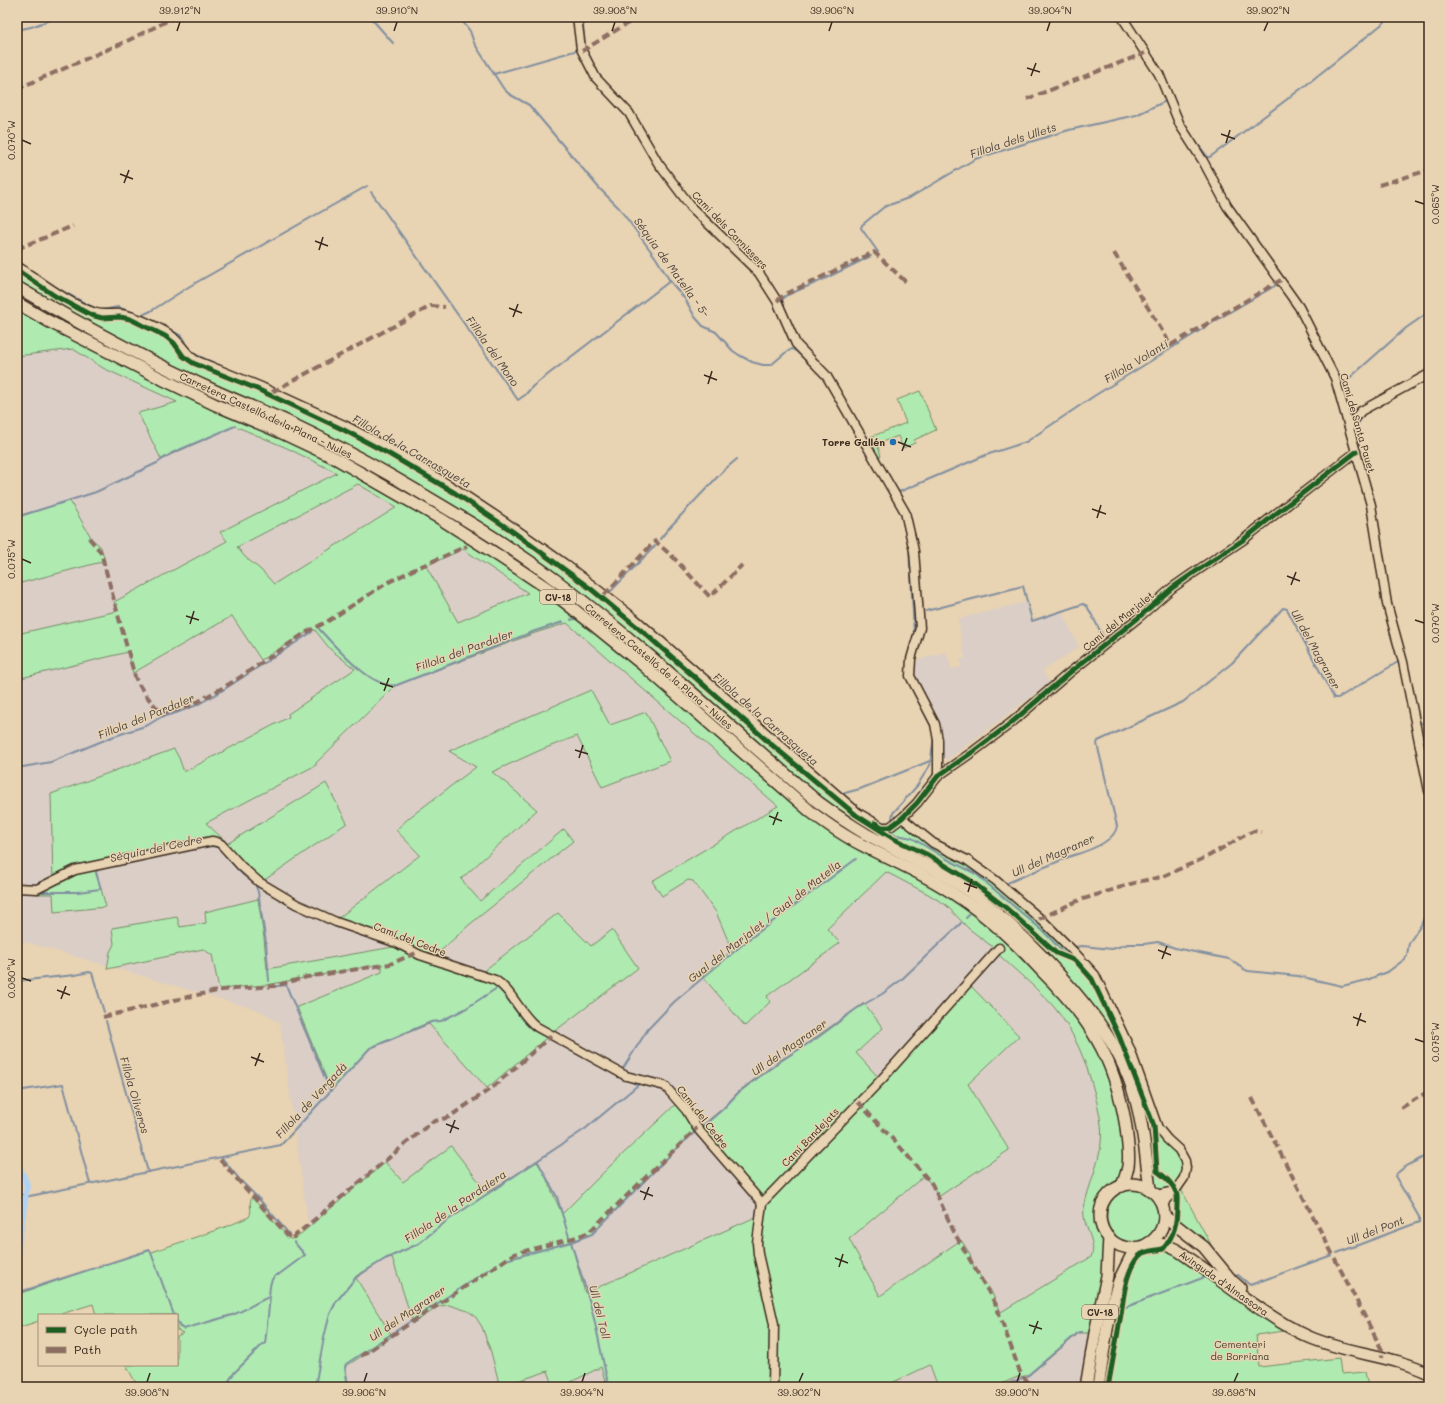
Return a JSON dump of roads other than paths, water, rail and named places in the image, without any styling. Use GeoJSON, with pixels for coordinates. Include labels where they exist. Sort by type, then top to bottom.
{"type":"FeatureCollection","features":[{"type":"Feature","properties":{"kind":"main road","name":"Carretera Castelló de la Plana - Nules"},"geometry":{"type":"LineString","coordinates":[[17,287],[62,313],[167,368],[222,394],[284,420],[338,446],[400,481],[505,545],[555,580],[604,618],[818,802],[841,819],[866,834],[928,865],[966,889],[997,913],[1031,945],[1088,1006],[1106,1033],[1122,1062],[1135,1097],[1144,1138],[1153,1192]]}},
{"type":"Feature","properties":{"kind":"main road","name":"Carretera Castelló de la Plana - Nules"},"geometry":{"type":"LineString","coordinates":[[17,303],[48,321],[162,379],[216,405],[282,433],[333,457],[499,556],[547,588],[643,665],[811,812],[861,845],[921,873],[960,898],[990,921],[1026,954],[1062,991],[1081,1014],[1096,1038],[1108,1062],[1122,1104],[1127,1137],[1128,1166],[1122,1186]]}},
{"type":"Feature","properties":{"kind":"main road"},"geometry":{"type":"LineString","coordinates":[[1122,1186],[1136,1184],[1153,1192]]}},
{"type":"Feature","properties":{"kind":"main road","name":"CV-18"},"geometry":{"type":"LineString","coordinates":[[1086,1387],[1107,1276],[1109,1256],[1109,1237],[1102,1225],[1101,1211],[1103,1203],[1108,1196],[1114,1190],[1122,1186]]}},
{"type":"Feature","properties":{"kind":"main road","name":"CV-18"},"geometry":{"type":"LineString","coordinates":[[1153,1192],[1163,1210]]}},
{"type":"Feature","properties":{"kind":"main road"},"geometry":{"type":"LineString","coordinates":[[1109,1237],[1120,1246],[1135,1248],[1148,1243],[1160,1232],[1163,1224],[1163,1210]]}},
{"type":"Feature","properties":{"kind":"main road","name":"Avinguda d'Almassora"},"geometry":{"type":"LineString","coordinates":[[1163,1210],[1204,1247],[1232,1281],[1275,1318]]}},
{"type":"Feature","properties":{"kind":"main road","name":"Avinguda d'Almassora"},"geometry":{"type":"LineString","coordinates":[[1148,1243],[1166,1245],[1177,1250],[1275,1318],[1309,1337],[1332,1345],[1403,1363],[1429,1373]]}},
{"type":"Feature","properties":{"kind":"main road","name":"CV-18"},"geometry":{"type":"LineString","coordinates":[[1098,1387],[1107,1332],[1115,1297],[1120,1281],[1135,1248]]}},
{"type":"Feature","properties":{"kind":"street","name":"Camí dels Carnissers"},"geometry":{"type":"LineString","coordinates":[[577,17],[581,49],[596,78],[629,113],[658,163],[692,208],[759,274],[767,285],[777,301],[796,344],[826,375],[905,512],[914,552],[920,628],[911,659],[910,676],[935,724],[938,740],[938,776]]}},
{"type":"Feature","properties":{"kind":"street","name":"Camí de Santa Pauet"},"geometry":{"type":"LineString","coordinates":[[1122,17],[1159,74],[1180,125],[1203,161],[1227,206],[1299,307],[1335,378],[1370,505],[1388,604],[1403,662],[1429,791]]}},
{"type":"Feature","properties":{"kind":"street","name":"Camí del Marjalet"},"geometry":{"type":"LineString","coordinates":[[17,266],[61,296],[93,312],[103,315],[120,314],[132,316],[168,333],[178,341],[187,354],[195,360],[258,386],[346,426],[392,450],[457,490],[565,564],[634,618],[858,813],[882,827],[890,827],[902,818],[917,803],[938,776],[1011,723],[1079,664],[1138,618],[1172,588],[1243,540],[1356,452]]}},
{"type":"Feature","properties":{"kind":"street"},"geometry":{"type":"LineString","coordinates":[[1349,426],[1361,411],[1429,374]]}},
{"type":"Feature","properties":{"kind":"street"},"geometry":{"type":"LineString","coordinates":[[902,818],[933,843],[967,860],[995,880],[1044,922],[1095,975],[1130,1049],[1158,1128],[1178,1150],[1185,1161],[1186,1168],[1184,1178],[1163,1210]]}},
{"type":"Feature","properties":{"kind":"street","name":"Camí del Cedre"},"geometry":{"type":"LineString","coordinates":[[17,888],[37,889],[75,870],[212,841],[217,842],[221,844],[241,866],[259,882],[296,904],[336,922],[397,943],[420,955],[495,980],[505,988],[526,1018],[537,1028],[626,1076],[665,1086],[689,1114],[697,1128],[762,1203]]}},
{"type":"Feature","properties":{"kind":"street","name":"Camí Bandejats"},"geometry":{"type":"LineString","coordinates":[[762,1203],[881,1080],[998,948]]}},
{"type":"Feature","properties":{"kind":"street"},"geometry":{"type":"LineString","coordinates":[[1153,1192],[1176,1190]]}},
{"type":"Feature","properties":{"kind":"street"},"geometry":{"type":"LineString","coordinates":[[762,1203],[757,1243],[758,1254],[774,1324],[773,1387]]}},
{"type":"Feature","properties":{"kind":"waterway"},"geometry":{"type":"LineString","coordinates":[[17,30],[31,27],[58,17]]}},
{"type":"Feature","properties":{"kind":"waterway"},"geometry":{"type":"LineString","coordinates":[[370,17],[393,43]]}},
{"type":"Feature","properties":{"kind":"waterway","name":"Séquia de Matella - 5-"},"geometry":{"type":"LineString","coordinates":[[459,17],[470,31],[474,43],[503,88],[509,94],[529,105],[599,188],[619,208],[656,258],[670,281],[685,299],[695,317],[703,326],[716,332],[733,351],[752,362],[763,365],[771,365],[792,349],[813,367]]}},
{"type":"Feature","properties":{"kind":"waterway"},"geometry":{"type":"LineString","coordinates":[[582,17],[585,46]]}},
{"type":"Feature","properties":{"kind":"waterway","name":"Fillola dels Ullets"},"geometry":{"type":"LineString","coordinates":[[1196,142],[1208,157],[1210,157],[1306,85],[1391,17]]}},
{"type":"Feature","properties":{"kind":"waterway"},"geometry":{"type":"LineString","coordinates":[[494,74],[578,50]]}},
{"type":"Feature","properties":{"kind":"waterway","name":"Fillola dels Ullets"},"geometry":{"type":"LineString","coordinates":[[878,252],[861,228],[862,225],[884,207],[911,197],[975,159],[1069,130],[1136,115],[1166,101]]}},
{"type":"Feature","properties":{"kind":"waterway","name":"Fillola del Mono"},"geometry":{"type":"LineString","coordinates":[[140,316],[367,186]]}},
{"type":"Feature","properties":{"kind":"waterway","name":"Fillola del Mono"},"geometry":{"type":"LineString","coordinates":[[371,192],[518,400],[533,386],[670,281]]}},
{"type":"Feature","properties":{"kind":"waterway","name":"Fillola dels Ullets"},"geometry":{"type":"LineString","coordinates":[[785,310],[782,301],[785,296],[871,256]]}},
{"type":"Feature","properties":{"kind":"waterway"},"geometry":{"type":"LineString","coordinates":[[28,269],[62,291],[94,308]]}},
{"type":"Feature","properties":{"kind":"waterway","name":"Fillola Volantí"},"geometry":{"type":"LineString","coordinates":[[899,492],[986,455],[1026,442],[1094,396],[1230,312],[1278,284],[1280,285]]}},
{"type":"Feature","properties":{"kind":"waterway"},"geometry":{"type":"LineString","coordinates":[[103,310],[118,307],[134,313]]}},
{"type":"Feature","properties":{"kind":"waterway","name":"Fillola Volantí"},"geometry":{"type":"LineString","coordinates":[[1341,383],[1345,382],[1406,328],[1429,312]]}},
{"type":"Feature","properties":{"kind":"waterway"},"geometry":{"type":"LineString","coordinates":[[171,330],[180,335],[185,341]]}},
{"type":"Feature","properties":{"kind":"waterway"},"geometry":{"type":"LineString","coordinates":[[188,346],[191,351]]}},
{"type":"Feature","properties":{"kind":"waterway"},"geometry":{"type":"LineString","coordinates":[[194,354],[221,366]]}},
{"type":"Feature","properties":{"kind":"waterway","name":"Fillola Volantí"},"geometry":{"type":"LineString","coordinates":[[1329,375],[1332,381]]}},
{"type":"Feature","properties":{"kind":"waterway","name":"Fillola de la Carrasqueta"},"geometry":{"type":"LineString","coordinates":[[282,392],[342,420]]}},
{"type":"Feature","properties":{"kind":"waterway"},"geometry":{"type":"LineString","coordinates":[[1354,430],[1365,413]]}},
{"type":"Feature","properties":{"kind":"waterway","name":"Fillola de la Carrasqueta"},"geometry":{"type":"LineString","coordinates":[[17,517],[96,492],[157,463],[172,453],[235,426]]}},
{"type":"Feature","properties":{"kind":"waterway","name":"Fillola de la Carrasqueta"},"geometry":{"type":"LineString","coordinates":[[362,430],[374,436]]}},
{"type":"Feature","properties":{"kind":"waterway","name":"Fillola del Pardaler"},"geometry":{"type":"LineString","coordinates":[[660,539],[724,470],[737,459]]}},
{"type":"Feature","properties":{"kind":"waterway","name":"Fillola de la Carrasqueta"},"geometry":{"type":"LineString","coordinates":[[445,478],[509,520]]}},
{"type":"Feature","properties":{"kind":"waterway","name":"Fillola de la Carrasqueta"},"geometry":{"type":"LineString","coordinates":[[517,525],[548,547]]}},
{"type":"Feature","properties":{"kind":"waterway","name":"Fillola del Pardaler"},"geometry":{"type":"LineString","coordinates":[[608,594],[655,546]]}},
{"type":"Feature","properties":{"kind":"waterway","name":"Séquia de Matella - 5-"},"geometry":{"type":"LineString","coordinates":[[909,546],[910,568]]}},
{"type":"Feature","properties":{"kind":"waterway"},"geometry":{"type":"LineString","coordinates":[[1207,559],[1215,554]]}},
{"type":"Feature","properties":{"kind":"waterway","name":"Fillola de la Carrasqueta"},"geometry":{"type":"LineString","coordinates":[[582,573],[601,587]]}},
{"type":"Feature","properties":{"kind":"waterway","name":"Séquia de Matella - 5-"},"geometry":{"type":"LineString","coordinates":[[911,575],[914,634]]}},
{"type":"Feature","properties":{"kind":"waterway"},"geometry":{"type":"LineString","coordinates":[[926,611],[1023,586],[1032,621],[1083,604],[1087,606],[1105,640],[1107,639]]}},
{"type":"Feature","properties":{"kind":"waterway","name":"Ull del Magraner"},"geometry":{"type":"LineString","coordinates":[[1005,884],[1098,846],[1111,837],[1117,826],[1097,744],[1098,741],[1183,702],[1232,663],[1283,608],[1287,609],[1334,698],[1338,698],[1399,660]]}},
{"type":"Feature","properties":{"kind":"waterway","name":"Fillola del Pardaler"},"geometry":{"type":"LineString","coordinates":[[319,629],[344,656],[366,674],[387,685],[397,685],[535,631],[563,622]]}},
{"type":"Feature","properties":{"kind":"waterway","name":"Fillola del Pardaler"},"geometry":{"type":"LineString","coordinates":[[17,768],[51,762],[112,737],[148,725],[161,717],[197,705],[220,692],[312,632]]}},
{"type":"Feature","properties":{"kind":"waterway","name":"Séquia de Matella - 5-"},"geometry":{"type":"LineString","coordinates":[[907,661],[907,678]]}},
{"type":"Feature","properties":{"kind":"waterway","name":"Séquia de Matella - 5-"},"geometry":{"type":"LineString","coordinates":[[910,684],[933,730]]}},
{"type":"Feature","properties":{"kind":"waterway"},"geometry":{"type":"LineString","coordinates":[[1419,727],[1420,724],[1429,719]]}},
{"type":"Feature","properties":{"kind":"waterway","name":"Séquia de Matella - 5-"},"geometry":{"type":"LineString","coordinates":[[892,819],[893,813],[917,786],[930,765],[934,737]]}},
{"type":"Feature","properties":{"kind":"waterway","name":"Fillola de la Carrasqueta"},"geometry":{"type":"LineString","coordinates":[[841,794],[860,789],[930,761]]}},
{"type":"Feature","properties":{"kind":"waterway","name":"Séquia de Matella - 5-"},"geometry":{"type":"LineString","coordinates":[[892,832],[892,834],[912,838],[945,858],[976,874],[1043,931],[1063,952],[1065,953],[1068,951]]}},
{"type":"Feature","properties":{"kind":"waterway","name":"Sèquia del Cedre"},"geometry":{"type":"LineString","coordinates":[[209,846],[219,847]]}},
{"type":"Feature","properties":{"kind":"waterway","name":"Sèquia del Cedre"},"geometry":{"type":"LineString","coordinates":[[225,855],[243,875],[255,884],[258,892],[266,943],[269,981]]}},
{"type":"Feature","properties":{"kind":"waterway","name":"Gual del Marjalet / Gual de Matella"},"geometry":{"type":"LineString","coordinates":[[622,1070],[648,1029],[674,1002],[748,940],[856,859]]}},
{"type":"Feature","properties":{"kind":"waterway","name":"Sèquia del Cedre"},"geometry":{"type":"LineString","coordinates":[[17,892],[78,892],[101,889],[96,873],[99,868]]}},
{"type":"Feature","properties":{"kind":"waterway","name":"Séquia de Matella - 5-"},"geometry":{"type":"LineString","coordinates":[[1074,947],[1082,946],[1112,949],[1128,944],[1158,942],[1175,948],[1229,959],[1248,971],[1298,976],[1342,986],[1367,980],[1389,971],[1405,959],[1409,943],[1421,925],[1429,907]]}},
{"type":"Feature","properties":{"kind":"waterway","name":"Ull del Magraner"},"geometry":{"type":"LineString","coordinates":[[966,918],[969,915]]}},
{"type":"Feature","properties":{"kind":"waterway","name":"Ull del Magraner"},"geometry":{"type":"LineString","coordinates":[[702,1127],[723,1109],[739,1092],[779,1062],[817,1038],[856,1009],[882,994],[901,980],[961,923]]}},
{"type":"Feature","properties":{"kind":"waterway","name":"Fillola Oliveros"},"geometry":{"type":"LineString","coordinates":[[17,981],[75,975],[89,972],[92,973],[104,1012]]}},
{"type":"Feature","properties":{"kind":"waterway","name":"Sèquia del Cedre"},"geometry":{"type":"LineString","coordinates":[[269,987],[286,985],[330,1090]]}},
{"type":"Feature","properties":{"kind":"waterway","name":"Fillola de Vergadà"},"geometry":{"type":"LineString","coordinates":[[25,1197],[281,1145],[370,1048],[431,1022],[441,1021],[465,1009],[497,988],[499,988],[528,1025],[546,1037]]}},
{"type":"Feature","properties":{"kind":"waterway","name":"Fillola Oliveros"},"geometry":{"type":"LineString","coordinates":[[106,1021],[148,1172]]}},
{"type":"Feature","properties":{"kind":"waterway","name":"Fillola de Vergadà"},"geometry":{"type":"LineString","coordinates":[[553,1040],[559,1044]]}},
{"type":"Feature","properties":{"kind":"waterway","name":"Fillola de la Pardalera"},"geometry":{"type":"LineString","coordinates":[[315,1387],[324,1337],[330,1314],[336,1302],[357,1276],[385,1259],[418,1244],[448,1220],[585,1129],[638,1085],[632,1082]]}},
{"type":"Feature","properties":{"kind":"waterway"},"geometry":{"type":"LineString","coordinates":[[17,1091],[63,1084],[90,1184]]}},
{"type":"Feature","properties":{"kind":"waterway","name":"Ull del Magraner"},"geometry":{"type":"LineString","coordinates":[[509,1259],[571,1242],[592,1234],[677,1148],[695,1132]]}},
{"type":"Feature","properties":{"kind":"waterway","name":"Ull del Pont"},"geometry":{"type":"LineString","coordinates":[[1337,1253],[1419,1222],[1419,1217],[1395,1176],[1406,1166],[1421,1159],[1429,1153]]}},
{"type":"Feature","properties":{"kind":"waterway"},"geometry":{"type":"LineString","coordinates":[[221,1157],[289,1234]]}},
{"type":"Feature","properties":{"kind":"waterway"},"geometry":{"type":"LineString","coordinates":[[17,1162],[27,1186],[17,1253]]}},
{"type":"Feature","properties":{"kind":"waterway","name":"Ull del Toll"},"geometry":{"type":"LineString","coordinates":[[538,1162],[557,1197],[569,1237]]}},
{"type":"Feature","properties":{"kind":"waterway"},"geometry":{"type":"LineString","coordinates":[[278,1275],[305,1255],[294,1242]]}},
{"type":"Feature","properties":{"kind":"waterway","name":"Ull del Toll"},"geometry":{"type":"LineString","coordinates":[[571,1242],[590,1305],[609,1387]]}},
{"type":"Feature","properties":{"kind":"waterway"},"geometry":{"type":"LineString","coordinates":[[17,1293],[150,1250],[174,1314]]}},
{"type":"Feature","properties":{"kind":"waterway","name":"Ull del Pont"},"geometry":{"type":"LineString","coordinates":[[1232,1274],[1238,1275],[1250,1285],[1332,1255]]}},
{"type":"Feature","properties":{"kind":"waterway","name":"Ull del Magraner"},"geometry":{"type":"LineString","coordinates":[[348,1387],[345,1367],[346,1364],[497,1264]]}},
{"type":"Feature","properties":{"kind":"waterway"},"geometry":{"type":"LineString","coordinates":[[178,1323],[180,1327],[184,1329],[241,1311],[269,1297],[272,1280],[279,1274]]}},
{"type":"Feature","properties":{"kind":"waterway","name":"Ull del Pont"},"geometry":{"type":"LineString","coordinates":[[1126,1307],[1205,1277]]}},
{"type":"Feature","properties":{"kind":"waterway"},"geometry":{"type":"LineString","coordinates":[[265,1344],[270,1297]]}},
{"type":"Feature","properties":{"kind":"waterway","name":"Ull del Pont"},"geometry":{"type":"LineString","coordinates":[[1027,1376],[1079,1332],[1082,1332]]}},
{"type":"Feature","properties":{"kind":"waterway"},"geometry":{"type":"LineString","coordinates":[[225,1387],[234,1373],[263,1344]]}},
{"type":"Feature","properties":{"kind":"waterway"},"geometry":{"type":"LineString","coordinates":[[17,1376],[25,1387]]}},
{"type":"Feature","properties":{"kind":"waterway","name":"Ull del Pont"},"geometry":{"type":"LineString","coordinates":[[1001,1387],[1022,1378]]}},
{"type":"Feature","properties":{"kind":"waterway"},"geometry":{"type":"LineString","coordinates":[[17,1381],[22,1387]]}},
{"type":"Feature","properties":{"kind":"place","name":"Torre Gallén"},"geometry":{"type":"Point","coordinates":[893,442]}},
{"type":"Feature","properties":{"kind":"park label","name":"Cementeri de Borriana"},"geometry":{"type":"Point","coordinates":[1240,1350]}}]}
